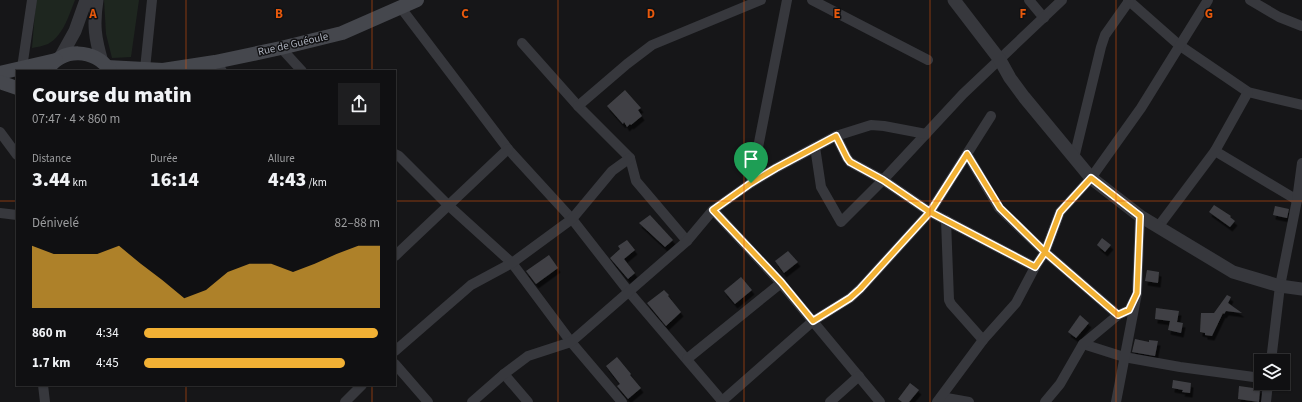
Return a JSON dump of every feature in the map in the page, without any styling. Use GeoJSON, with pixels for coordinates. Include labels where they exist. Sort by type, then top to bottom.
{"type":"FeatureCollection","features":[{"type":"Feature","properties":{"kind":"main road","name":"Rue de Guéoule"},"geometry":{"type":"LineString","coordinates":[[173,70],[219,66],[342,32],[418,0]]}},
{"type":"Feature","properties":{"kind":"main road"},"geometry":{"type":"LineString","coordinates":[[0,73],[54,63],[69,54],[78,53],[95,57],[106,67]]}},
{"type":"Feature","properties":{"kind":"main road","name":"Rue de Guéoule"},"geometry":{"type":"LineString","coordinates":[[106,67],[154,70]]}},
{"type":"Feature","properties":{"kind":"main road"},"geometry":{"type":"LineString","coordinates":[[0,82],[16,88]]}},
{"type":"Feature","properties":{"kind":"street"},"geometry":{"type":"LineString","coordinates":[[22,68],[32,0]]}},
{"type":"Feature","properties":{"kind":"street"},"geometry":{"type":"LineString","coordinates":[[54,63],[76,31],[86,0]]}},
{"type":"Feature","properties":{"kind":"street"},"geometry":{"type":"LineString","coordinates":[[97,0],[95,13],[96,42],[106,67]]}},
{"type":"Feature","properties":{"kind":"street"},"geometry":{"type":"LineString","coordinates":[[145,69],[152,0]]}},
{"type":"Feature","properties":{"kind":"street"},"geometry":{"type":"LineString","coordinates":[[578,106],[627,64],[652,45],[761,0]]}},
{"type":"Feature","properties":{"kind":"street"},"geometry":{"type":"LineString","coordinates":[[751,183],[787,0]]}},
{"type":"Feature","properties":{"kind":"street"},"geometry":{"type":"LineString","coordinates":[[812,0],[928,60]]}},
{"type":"Feature","properties":{"kind":"street"},"geometry":{"type":"LineString","coordinates":[[954,0],[1000,60],[1010,78],[1024,97],[1091,178],[1140,216],[1233,272],[1280,286],[1302,289]]}},
{"type":"Feature","properties":{"kind":"street"},"geometry":{"type":"LineString","coordinates":[[1029,0],[1044,18]]}},
{"type":"Feature","properties":{"kind":"street"},"geometry":{"type":"LineString","coordinates":[[815,147],[822,188],[841,222],[883,180],[963,94],[1062,0]]}},
{"type":"Feature","properties":{"kind":"street"},"geometry":{"type":"LineString","coordinates":[[1074,158],[1105,35],[1128,0],[1179,45],[1248,92],[1302,105]]}},
{"type":"Feature","properties":{"kind":"street"},"geometry":{"type":"LineString","coordinates":[[939,399],[983,340],[1016,303],[1035,267],[1045,252],[1060,212],[1091,178],[1140,108],[1208,0]]}},
{"type":"Feature","properties":{"kind":"street"},"geometry":{"type":"LineString","coordinates":[[1250,0],[1279,17],[1302,26]]}},
{"type":"Feature","properties":{"kind":"street"},"geometry":{"type":"LineString","coordinates":[[401,8],[508,149],[572,219],[629,292],[722,402],[813,321],[850,298],[860,289],[930,212],[991,116]]}},
{"type":"Feature","properties":{"kind":"street"},"geometry":{"type":"LineString","coordinates":[[522,43],[578,106],[630,158],[636,181],[687,241]]}},
{"type":"Feature","properties":{"kind":"street"},"geometry":{"type":"LineString","coordinates":[[281,48],[296,69]]}},
{"type":"Feature","properties":{"kind":"street"},"geometry":{"type":"LineString","coordinates":[[1158,227],[1215,151],[1248,92]]}},
{"type":"Feature","properties":{"kind":"street"},"geometry":{"type":"LineString","coordinates":[[472,402],[504,374],[528,356],[571,342],[687,241],[713,210],[751,183],[776,168],[836,136],[871,125],[926,134]]}},
{"type":"Feature","properties":{"kind":"street"},"geometry":{"type":"LineString","coordinates":[[0,132],[16,154]]}},
{"type":"Feature","properties":{"kind":"street"},"geometry":{"type":"LineString","coordinates":[[836,136],[850,162],[883,180],[930,212],[1035,267]]}},
{"type":"Feature","properties":{"kind":"street"},"geometry":{"type":"LineString","coordinates":[[396,255],[508,149]]}},
{"type":"Feature","properties":{"kind":"street"},"geometry":{"type":"LineString","coordinates":[[1215,151],[1297,200]]}},
{"type":"Feature","properties":{"kind":"street"},"geometry":{"type":"LineString","coordinates":[[396,154],[448,205],[512,263],[571,342],[622,402]]}},
{"type":"Feature","properties":{"kind":"street"},"geometry":{"type":"LineString","coordinates":[[967,154],[1000,208],[1045,252],[1118,315]]}},
{"type":"Feature","properties":{"kind":"street"},"geometry":{"type":"LineString","coordinates":[[396,350],[471,285],[512,263],[572,219],[612,170],[630,158]]}},
{"type":"Feature","properties":{"kind":"street"},"geometry":{"type":"LineString","coordinates":[[1272,354],[1280,286],[1297,200],[1302,163]]}},
{"type":"Feature","properties":{"kind":"street"},"geometry":{"type":"LineString","coordinates":[[713,210],[781,282],[880,402]]}},
{"type":"Feature","properties":{"kind":"street"},"geometry":{"type":"LineString","coordinates":[[0,213],[16,215]]}},
{"type":"Feature","properties":{"kind":"street"},"geometry":{"type":"LineString","coordinates":[[1116,402],[1137,293],[1140,216]]}},
{"type":"Feature","properties":{"kind":"street"},"geometry":{"type":"LineString","coordinates":[[946,220],[949,300],[983,340]]}},
{"type":"Feature","properties":{"kind":"street"},"geometry":{"type":"LineString","coordinates":[[687,359],[781,282]]}},
{"type":"Feature","properties":{"kind":"street"},"geometry":{"type":"LineString","coordinates":[[1046,402],[1060,384],[1083,344],[1118,315],[1129,310],[1137,293]]}},
{"type":"Feature","properties":{"kind":"street"},"geometry":{"type":"LineString","coordinates":[[1083,344],[1124,357],[1180,367],[1254,377]]}},
{"type":"Feature","properties":{"kind":"street"},"geometry":{"type":"LineString","coordinates":[[396,365],[428,402]]}},
{"type":"Feature","properties":{"kind":"street"},"geometry":{"type":"LineString","coordinates":[[504,374],[528,402]]}},
{"type":"Feature","properties":{"kind":"street"},"geometry":{"type":"LineString","coordinates":[[830,402],[859,376]]}},
{"type":"Feature","properties":{"kind":"street"},"geometry":{"type":"LineString","coordinates":[[43,386],[45,402]]}},
{"type":"Feature","properties":{"kind":"street"},"geometry":{"type":"LineString","coordinates":[[345,402],[361,386]]}},
{"type":"Feature","properties":{"kind":"street"},"geometry":{"type":"LineString","coordinates":[[1266,402],[1267,390]]}},
{"type":"Feature","properties":{"kind":"street"},"geometry":{"type":"LineString","coordinates":[[939,399],[969,402]]}},
{"type":"Feature","properties":{"kind":"shaded area"},"geometry":{"type":"Polygon","coordinates":[[[36,0],[75,0],[65,25],[58,36],[48,44],[32,48],[36,0]]]}},
{"type":"Feature","properties":{"kind":"shaded area"},"geometry":{"type":"Polygon","coordinates":[[[104,0],[139,0],[131,57],[112,58],[106,34],[104,0]]]}},
{"type":"Feature","properties":{"kind":"building"},"geometry":{"type":"Polygon","coordinates":[[[625,90],[641,108],[638,110],[642,116],[627,127],[624,122],[623,124],[607,106],[625,90]]]}},
{"type":"Feature","properties":{"kind":"building"},"geometry":{"type":"Polygon","coordinates":[[[1214,205],[1231,216],[1230,217],[1235,221],[1230,227],[1209,212],[1214,205]]]}},
{"type":"Feature","properties":{"kind":"building"},"geometry":{"type":"Polygon","coordinates":[[[1275,206],[1289,209],[1287,218],[1273,215],[1275,206]]]}},
{"type":"Feature","properties":{"kind":"building"},"geometry":{"type":"Polygon","coordinates":[[[650,215],[673,240],[665,247],[639,223],[650,215]]]}},
{"type":"Feature","properties":{"kind":"building"},"geometry":{"type":"Polygon","coordinates":[[[1102,238],[1111,245],[1105,252],[1097,245],[1102,238]]]}},
{"type":"Feature","properties":{"kind":"building"},"geometry":{"type":"Polygon","coordinates":[[[627,240],[635,250],[624,259],[635,273],[628,279],[610,258],[620,249],[618,246],[627,240]]]}},
{"type":"Feature","properties":{"kind":"building"},"geometry":{"type":"Polygon","coordinates":[[[788,251],[798,262],[784,273],[775,261],[788,251]]]}},
{"type":"Feature","properties":{"kind":"building"},"geometry":{"type":"Polygon","coordinates":[[[549,255],[558,268],[536,284],[526,271],[549,255]]]}},
{"type":"Feature","properties":{"kind":"building"},"geometry":{"type":"Polygon","coordinates":[[[1147,270],[1159,272],[1158,283],[1145,281],[1147,270]]]}},
{"type":"Feature","properties":{"kind":"building"},"geometry":{"type":"Polygon","coordinates":[[[741,277],[752,290],[735,304],[724,291],[741,277]]]}},
{"type":"Feature","properties":{"kind":"building"},"geometry":{"type":"Polygon","coordinates":[[[664,290],[681,312],[666,326],[647,303],[664,290]]]}},
{"type":"Feature","properties":{"kind":"building"},"geometry":{"type":"Polygon","coordinates":[[[1227,295],[1231,297],[1228,303],[1242,313],[1226,311],[1224,314],[1223,313],[1212,336],[1205,335],[1205,333],[1200,332],[1201,313],[1214,313],[1227,295]]]}},
{"type":"Feature","properties":{"kind":"building"},"geometry":{"type":"Polygon","coordinates":[[[1156,308],[1179,311],[1177,322],[1183,323],[1181,333],[1168,330],[1170,321],[1155,319],[1156,308]]]}},
{"type":"Feature","properties":{"kind":"building"},"geometry":{"type":"Polygon","coordinates":[[[1080,315],[1089,323],[1076,338],[1068,332],[1080,315]]]}},
{"type":"Feature","properties":{"kind":"building"},"geometry":{"type":"Polygon","coordinates":[[[1135,339],[1149,342],[1149,340],[1158,341],[1155,356],[1132,352],[1135,339]]]}},
{"type":"Feature","properties":{"kind":"building"},"geometry":{"type":"Polygon","coordinates":[[[617,357],[641,388],[628,399],[617,386],[620,384],[606,366],[617,357]]]}},
{"type":"Feature","properties":{"kind":"building"},"geometry":{"type":"Polygon","coordinates":[[[1173,380],[1191,383],[1190,393],[1172,388],[1173,380]]]}},
{"type":"Feature","properties":{"kind":"building"},"geometry":{"type":"Polygon","coordinates":[[[910,383],[919,390],[909,402],[902,402],[898,399],[910,383]]]}},
{"type":"Feature","properties":{"kind":"building"},"geometry":{"type":"Polygon","coordinates":[[[1239,386],[1260,390],[1259,402],[1238,399],[1239,386]]]}},
{"type":"Feature","properties":{"kind":"route"},"geometry":{"type":"LineString","coordinates":[[751,183],[713,210],[781,282],[813,321],[850,298],[860,289],[930,212],[1035,267],[1045,252],[1060,212],[1091,178],[1140,216],[1137,293],[1129,310],[1118,315],[1045,252],[1000,208],[967,154],[930,212],[883,180],[850,162],[836,136],[751,183]]}}]}
